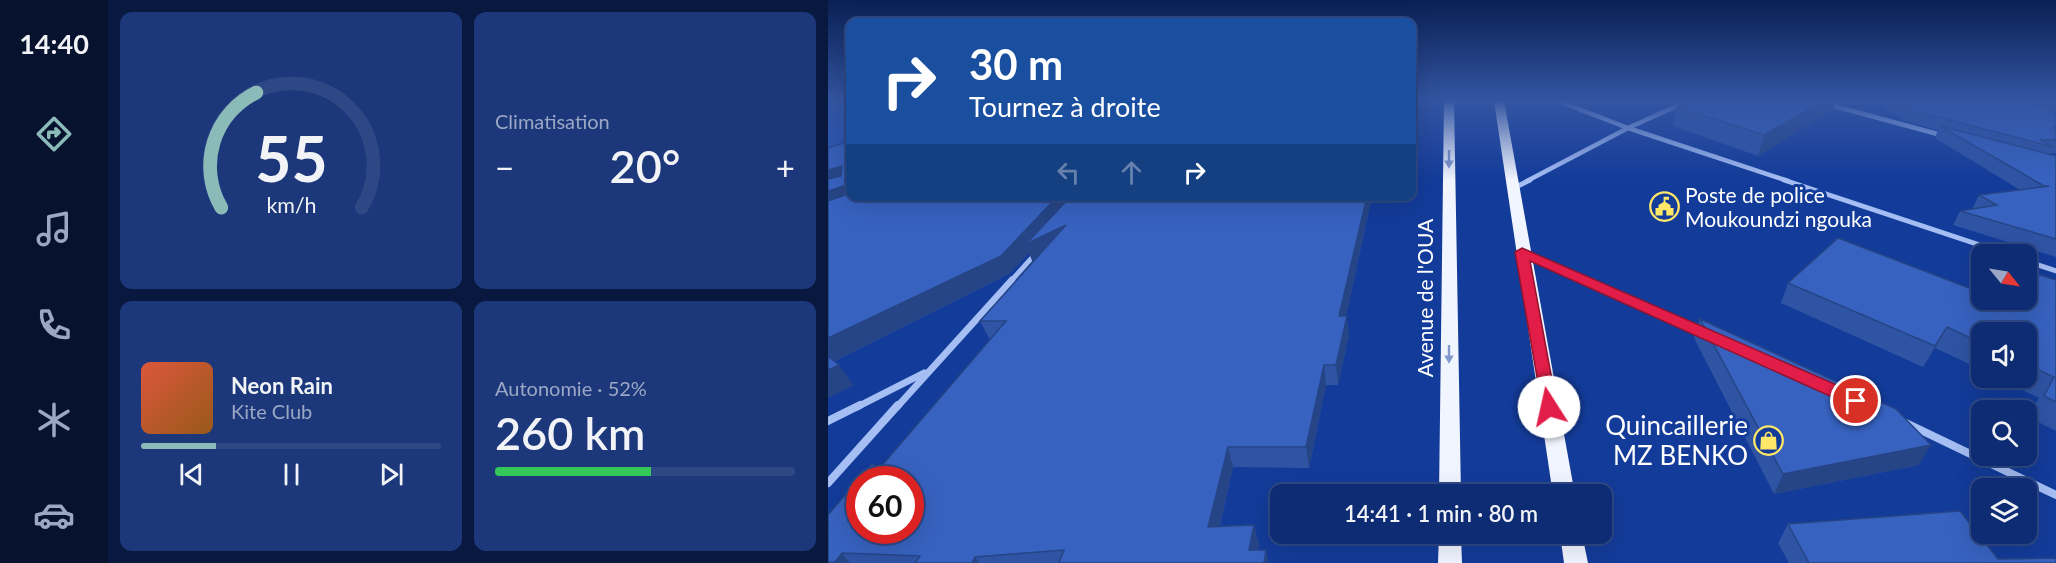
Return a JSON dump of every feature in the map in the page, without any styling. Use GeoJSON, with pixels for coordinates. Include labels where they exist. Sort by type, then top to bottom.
{"type":"FeatureCollection","features":[{"type":"Feature","properties":{"kind":"main road","name":"Avenue de l'OUA"},"geometry":{"type":"LineString","coordinates":[[1449,127],[1450,484]]}},
{"type":"Feature","properties":{"kind":"main road"},"geometry":{"type":"LineString","coordinates":[[1503,127],[1562,484]]}},
{"type":"Feature","properties":{"kind":"main road"},"geometry":{"type":"LineString","coordinates":[[1450,544],[1450,563]]}},
{"type":"Feature","properties":{"kind":"main road"},"geometry":{"type":"LineString","coordinates":[[1573,544],[1576,563]]}},
{"type":"Feature","properties":{"kind":"street"},"geometry":{"type":"LineString","coordinates":[[1913,127],[1953,138]]}},
{"type":"Feature","properties":{"kind":"street"},"geometry":{"type":"LineString","coordinates":[[1513,188],[1628,128],[1977,244]]}},
{"type":"Feature","properties":{"kind":"street"},"geometry":{"type":"LineString","coordinates":[[828,483],[1040,248]]}},
{"type":"Feature","properties":{"kind":"street"},"geometry":{"type":"LineString","coordinates":[[1522,252],[1715,338]]}},
{"type":"Feature","properties":{"kind":"street"},"geometry":{"type":"LineString","coordinates":[[2037,265],[2056,271]]}},
{"type":"Feature","properties":{"kind":"street"},"geometry":{"type":"LineString","coordinates":[[828,421],[929,370]]}},
{"type":"Feature","properties":{"kind":"street"},"geometry":{"type":"LineString","coordinates":[[1898,419],[2056,495]]}},
{"type":"Feature","properties":{"kind":"shaded area"},"geometry":{"type":"Polygon","coordinates":[[[828,127],[846,127],[846,181],[828,187],[828,127]]]}},
{"type":"Feature","properties":{"kind":"building"},"geometry":{"type":"Polygon","coordinates":[[[1740,127],[1777,127],[1764,135],[1740,127]]]}},
{"type":"Feature","properties":{"kind":"building"},"geometry":{"type":"Polygon","coordinates":[[[1942,127],[2056,156],[2056,239],[1960,211],[1997,205],[1979,195],[2049,186],[2044,186],[1942,127]]]}},
{"type":"Feature","properties":{"kind":"building"},"geometry":{"type":"Polygon","coordinates":[[[1977,127],[2055,127],[2053,128],[2056,129],[2056,140],[2040,140],[2053,147],[1977,127]]]}},
{"type":"Feature","properties":{"kind":"building"},"geometry":{"type":"Polygon","coordinates":[[[846,142],[846,185],[828,191],[828,179],[841,176],[842,166],[828,170],[828,148],[846,142]]]}},
{"type":"Feature","properties":{"kind":"building"},"geometry":{"type":"Polygon","coordinates":[[[846,194],[846,201],[1053,201],[1001,256],[828,338],[828,201],[846,194]]]}},
{"type":"Feature","properties":{"kind":"building"},"geometry":{"type":"Polygon","coordinates":[[[1066,201],[1366,201],[1339,316],[1347,316],[1336,365],[1324,365],[1306,447],[1228,447],[1208,527],[1254,525],[1249,550],[1266,550],[1264,563],[1059,563],[1064,550],[975,557],[972,563],[915,563],[920,556],[842,553],[835,562],[828,562],[828,515],[846,494],[846,544],[924,544],[924,466],[882,466],[1006,321],[980,321],[1066,225],[1026,244],[1066,201]]]}},
{"type":"Feature","properties":{"kind":"building"},"geometry":{"type":"Polygon","coordinates":[[[1838,238],[1971,289],[1971,310],[2037,310],[2037,274],[2056,280],[2056,402],[2044,396],[2054,377],[2037,369],[2037,322],[1971,322],[1971,338],[1947,327],[1935,346],[1788,283],[1838,238]]]}},
{"type":"Feature","properties":{"kind":"building"},"geometry":{"type":"Polygon","coordinates":[[[1700,319],[1896,409],[1931,445],[1783,474],[1700,319]]]}},
{"type":"Feature","properties":{"kind":"building"},"geometry":{"type":"Polygon","coordinates":[[[828,356],[839,365],[828,370],[828,356]]]}},
{"type":"Feature","properties":{"kind":"building"},"geometry":{"type":"Polygon","coordinates":[[[1960,511],[1971,525],[1971,544],[1986,544],[1998,559],[2056,558],[2056,563],[1809,563],[1788,524],[1960,511]]]}},
{"type":"Feature","properties":{"kind":"place","name":"Poste de police Moukoundzi ngouka"},"geometry":{"type":"Point","coordinates":[1664,206]}},
{"type":"Feature","properties":{"kind":"place","name":"Quincaillerie MZ BENKO"},"geometry":{"type":"Point","coordinates":[1769,440]}},
{"type":"Feature","properties":{"kind":"route"},"geometry":{"type":"LineString","coordinates":[[1549,407],[1522,252],[1856,401]]}}]}
